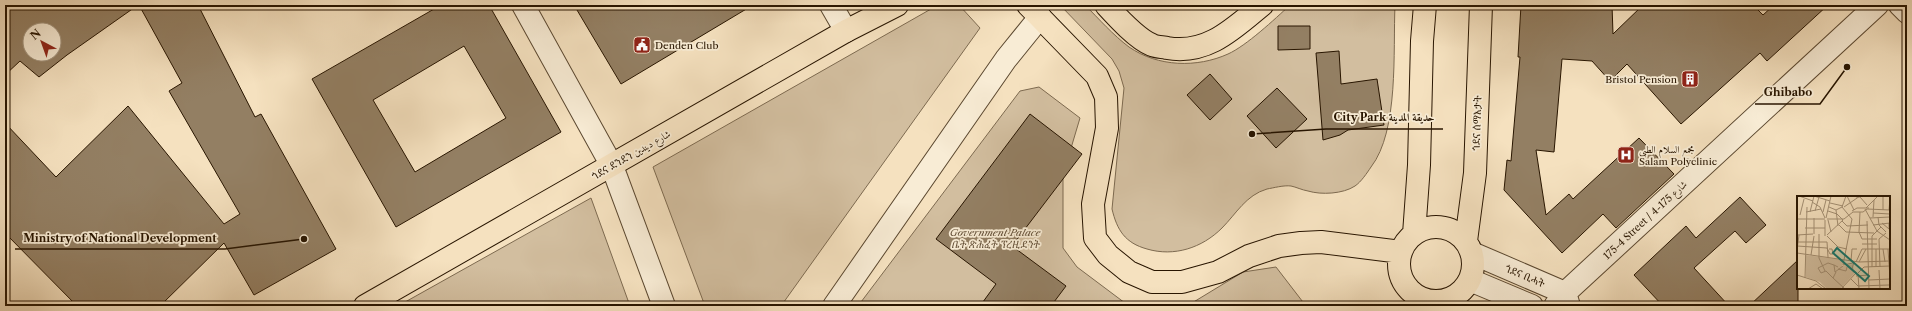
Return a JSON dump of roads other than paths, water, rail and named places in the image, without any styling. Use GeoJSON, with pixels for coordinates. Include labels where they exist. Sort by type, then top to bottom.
{"type":"FeatureCollection","features":[{"type":"Feature","properties":{"kind":"main road","name":"ጎደና ደንደን شارع ديندين"},"geometry":{"type":"LineString","coordinates":[[365,306],[846,31],[897,5]]}},
{"type":"Feature","properties":{"kind":"main road"},"geometry":{"type":"LineString","coordinates":[[1106,5],[1125,25],[1152,46],[1176,50],[1198,47],[1220,39],[1262,5]]}},
{"type":"Feature","properties":{"kind":"main road"},"geometry":{"type":"LineString","coordinates":[[1414,234],[1419,164],[1422,41],[1425,5]]}},
{"type":"Feature","properties":{"kind":"main road","name":"ጎደና ሰማእታት"},"geometry":{"type":"LineString","coordinates":[[1470,280],[1474,262],[1469,247],[1475,173],[1481,5]]}},
{"type":"Feature","properties":{"kind":"main road"},"geometry":{"type":"LineString","coordinates":[[1034,11],[1096,76],[1106,97],[1107,128],[1093,204],[1095,238],[1108,255],[1129,272],[1152,282],[1182,282],[1218,272],[1249,256],[1279,246],[1301,243],[1321,242],[1401,252]]}},
{"type":"Feature","properties":{"kind":"main road"},"geometry":{"type":"LineString","coordinates":[[1469,247],[1458,233],[1447,228],[1424,228],[1414,234],[1406,242],[1401,252],[1400,272],[1407,297],[1418,296],[1428,300],[1451,302],[1470,280]]}},
{"type":"Feature","properties":{"kind":"street"},"geometry":{"type":"LineString","coordinates":[[524,5],[612,166],[664,306]]}},
{"type":"Feature","properties":{"kind":"street"},"geometry":{"type":"LineString","coordinates":[[831,5],[846,31]]}},
{"type":"Feature","properties":{"kind":"street","name":"175-4 Street / شارع 175-4"},"geometry":{"type":"LineString","coordinates":[[1563,302],[1877,5]]}},
{"type":"Feature","properties":{"kind":"street"},"geometry":{"type":"LineString","coordinates":[[1900,5],[1907,12]]}},
{"type":"Feature","properties":{"kind":"street"},"geometry":{"type":"LineString","coordinates":[[834,306],[1006,59],[1034,11]]}},
{"type":"Feature","properties":{"kind":"street","name":"ጎደና ቢሓት"},"geometry":{"type":"LineString","coordinates":[[1469,247],[1563,302]]}},
{"type":"Feature","properties":{"kind":"street"},"geometry":{"type":"LineString","coordinates":[[1470,280],[1532,306]]}},
{"type":"Feature","properties":{"kind":"place","name":"Denden Club"},"geometry":{"type":"Point","coordinates":[642,45]}},
{"type":"Feature","properties":{"kind":"place","name":"Ghibabo"},"geometry":{"type":"Point","coordinates":[1847,67]}},
{"type":"Feature","properties":{"kind":"place","name":"Bristol Pension"},"geometry":{"type":"Point","coordinates":[1690,79]}},
{"type":"Feature","properties":{"kind":"place","name":"City Park حديقة المدينة"},"geometry":{"type":"Point","coordinates":[1252,134]}},
{"type":"Feature","properties":{"kind":"place","name":"مجمع السلام الطبي Salam Polyclinic"},"geometry":{"type":"Point","coordinates":[1626,155]}},
{"type":"Feature","properties":{"kind":"place","name":"Ministry of National Development"},"geometry":{"type":"Point","coordinates":[304,239]}},
{"type":"Feature","properties":{"kind":"park label","name":"Government Palace ቤት ጽሕፈት ፕረዚደንት"},"geometry":{"type":"Point","coordinates":[995,238]}}]}
